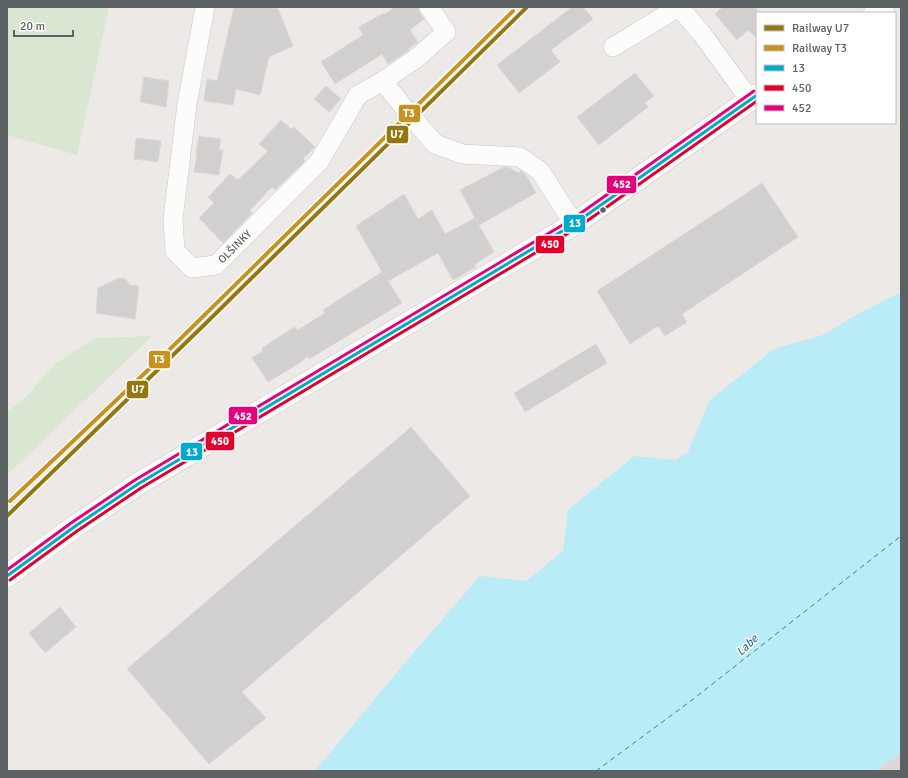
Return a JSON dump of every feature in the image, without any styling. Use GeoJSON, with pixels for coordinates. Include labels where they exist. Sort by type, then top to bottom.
{"type":"FeatureCollection","features":[{"type":"Feature","properties":{"kind":"main road"},"geometry":{"type":"LineString","coordinates":[[7,576],[74,527],[138,484],[574,224],[754,98]]}},
{"type":"Feature","properties":{"kind":"street","name":"OLŠINKY"},"geometry":{"type":"LineString","coordinates":[[205,7],[187,104],[173,219],[175,251],[192,268],[216,264],[319,162],[358,95],[383,81],[418,57],[446,32],[429,7]]}},
{"type":"Feature","properties":{"kind":"street"},"geometry":{"type":"LineString","coordinates":[[613,47],[679,7],[754,98]]}},
{"type":"Feature","properties":{"kind":"street"},"geometry":{"type":"LineString","coordinates":[[383,81],[435,144],[462,154],[520,157],[540,171],[574,224]]}},
{"type":"Feature","properties":{"kind":"shaded area"},"geometry":{"type":"Polygon","coordinates":[[[901,753],[901,771],[874,771],[901,753]]]}},
{"type":"Feature","properties":{"kind":"green space"},"geometry":{"type":"Polygon","coordinates":[[[7,7],[109,7],[77,155],[7,135],[7,7]]]}},
{"type":"Feature","properties":{"kind":"green space"},"geometry":{"type":"Polygon","coordinates":[[[152,336],[7,475],[7,412],[26,397],[55,364],[95,338],[152,336]]]}},
{"type":"Feature","properties":{"kind":"water","name":"Labe"},"geometry":{"type":"Polygon","coordinates":[[[901,292],[901,753],[874,771],[315,771],[408,659],[480,576],[526,581],[563,551],[568,510],[634,456],[676,460],[688,452],[710,400],[774,349],[823,335],[856,315],[901,292]]]}},
{"type":"Feature","properties":{"kind":"building"},"geometry":{"type":"Polygon","coordinates":[[[234,7],[266,7],[278,9],[293,46],[269,57],[260,95],[236,89],[233,105],[204,101],[207,79],[217,81],[234,7]]]}},
{"type":"Feature","properties":{"kind":"building"},"geometry":{"type":"Polygon","coordinates":[[[395,7],[418,7],[424,19],[410,30],[418,42],[388,64],[382,54],[335,84],[321,62],[363,35],[359,27],[384,13],[385,14],[395,7]]]}},
{"type":"Feature","properties":{"kind":"building"},"geometry":{"type":"Polygon","coordinates":[[[572,7],[583,7],[593,19],[551,50],[560,62],[519,93],[497,65],[572,7]]]}},
{"type":"Feature","properties":{"kind":"building"},"geometry":{"type":"Polygon","coordinates":[[[723,7],[757,7],[756,37],[748,30],[737,40],[715,14],[723,7]]]}},
{"type":"Feature","properties":{"kind":"building"},"geometry":{"type":"Polygon","coordinates":[[[635,73],[654,96],[645,103],[648,107],[599,145],[577,117],[635,73]]]}},
{"type":"Feature","properties":{"kind":"building"},"geometry":{"type":"Polygon","coordinates":[[[144,77],[169,81],[166,107],[140,102],[144,77]]]}},
{"type":"Feature","properties":{"kind":"building"},"geometry":{"type":"Polygon","coordinates":[[[326,86],[341,99],[329,112],[314,99],[326,86]]]}},
{"type":"Feature","properties":{"kind":"building"},"geometry":{"type":"Polygon","coordinates":[[[281,120],[291,129],[294,127],[315,147],[303,159],[305,161],[275,190],[272,187],[250,210],[252,213],[223,243],[199,218],[214,203],[208,197],[230,174],[238,180],[268,151],[259,144],[281,120]]]}},
{"type":"Feature","properties":{"kind":"building"},"geometry":{"type":"Polygon","coordinates":[[[199,136],[221,139],[219,150],[223,150],[219,175],[194,172],[199,136]]]}},
{"type":"Feature","properties":{"kind":"building"},"geometry":{"type":"Polygon","coordinates":[[[136,138],[161,141],[158,162],[134,159],[136,138]]]}},
{"type":"Feature","properties":{"kind":"building"},"geometry":{"type":"Polygon","coordinates":[[[504,167],[508,167],[518,173],[521,171],[526,175],[536,193],[479,225],[460,190],[504,167]]]}},
{"type":"Feature","properties":{"kind":"building"},"geometry":{"type":"Polygon","coordinates":[[[762,183],[798,237],[682,314],[687,322],[665,336],[658,326],[630,344],[597,291],[762,183]]]}},
{"type":"Feature","properties":{"kind":"building"},"geometry":{"type":"Polygon","coordinates":[[[404,194],[418,219],[432,210],[445,234],[475,218],[494,252],[475,264],[476,267],[453,280],[438,253],[388,281],[402,303],[309,359],[308,356],[298,364],[268,382],[252,358],[263,351],[262,348],[295,327],[298,330],[325,313],[323,310],[382,272],[356,226],[404,194]]]}},
{"type":"Feature","properties":{"kind":"building"},"geometry":{"type":"Polygon","coordinates":[[[119,278],[125,279],[130,285],[139,286],[135,319],[96,313],[98,288],[119,278]]]}},
{"type":"Feature","properties":{"kind":"building"},"geometry":{"type":"Polygon","coordinates":[[[596,344],[607,363],[525,412],[514,393],[596,344]]]}},
{"type":"Feature","properties":{"kind":"building"},"geometry":{"type":"Polygon","coordinates":[[[411,427],[470,496],[242,692],[266,718],[209,764],[127,669],[411,427]]]}},
{"type":"Feature","properties":{"kind":"building"},"geometry":{"type":"Polygon","coordinates":[[[60,607],[76,627],[45,653],[29,633],[60,607]]]}},
{"type":"Feature","properties":{"kind":"ferry route"},"geometry":{"type":"LineString","coordinates":[[596,771],[692,700],[901,536]]}},
{"type":"Feature","properties":{"kind":"rail line","name":"U7"},"geometry":{"type":"LineString","coordinates":[[7,516],[203,326],[527,7]]}},
{"type":"Feature","properties":{"kind":"rail line","name":"T3"},"geometry":{"type":"LineString","coordinates":[[10,501],[167,352],[513,11]]}},
{"type":"Feature","properties":{"kind":"transit line","name":"452"},"geometry":{"type":"LineString","coordinates":[[7,570],[71,523],[135,480],[571,220],[754,91]]}},
{"type":"Feature","properties":{"kind":"transit line","name":"13"},"geometry":{"type":"LineString","coordinates":[[7,576],[74,527],[138,484],[574,224],[756,96]]}},
{"type":"Feature","properties":{"kind":"transit line","name":"450"},"geometry":{"type":"LineString","coordinates":[[10,580],[77,531],[141,488],[577,228],[756,102]]}}]}
